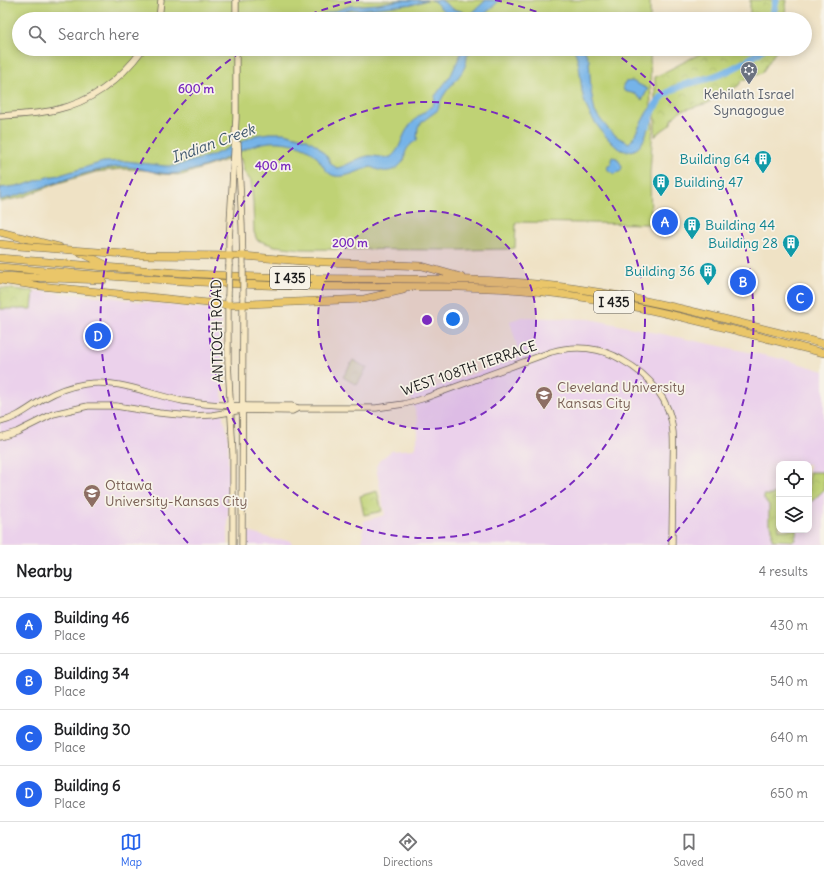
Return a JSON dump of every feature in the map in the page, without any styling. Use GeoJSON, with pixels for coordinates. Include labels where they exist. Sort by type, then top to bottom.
{"type":"FeatureCollection","features":[{"type":"Feature","properties":{"kind":"highway"},"geometry":{"type":"LineString","coordinates":[[0,232],[82,253],[110,267]]}},
{"type":"Feature","properties":{"kind":"highway"},"geometry":{"type":"LineString","coordinates":[[0,244],[139,255],[243,256],[301,262],[422,266],[471,280]]}},
{"type":"Feature","properties":{"kind":"highway","name":"I 435"},"geometry":{"type":"LineString","coordinates":[[0,258],[253,277],[471,280],[531,283],[609,294],[667,306],[824,344]]}},
{"type":"Feature","properties":{"kind":"highway","name":"I 435"},"geometry":{"type":"LineString","coordinates":[[0,267],[119,278],[258,285],[506,289],[592,299],[652,310],[824,354]]}},
{"type":"Feature","properties":{"kind":"highway"},"geometry":{"type":"LineString","coordinates":[[0,276],[101,281],[119,278]]}},
{"type":"Feature","properties":{"kind":"highway"},"geometry":{"type":"LineString","coordinates":[[0,280],[40,286],[228,305],[364,299],[417,287]]}},
{"type":"Feature","properties":{"kind":"street"},"geometry":{"type":"LineString","coordinates":[[160,12],[161,0]]}},
{"type":"Feature","properties":{"kind":"street"},"geometry":{"type":"LineString","coordinates":[[236,0],[236,12]]}},
{"type":"Feature","properties":{"kind":"street"},"geometry":{"type":"LineString","coordinates":[[0,116],[47,112],[80,102],[113,82],[127,69],[137,56]]}},
{"type":"Feature","properties":{"kind":"street","name":"ANTIOCH ROAD"},"geometry":{"type":"LineString","coordinates":[[236,56],[237,159],[243,256],[242,545]]}},
{"type":"Feature","properties":{"kind":"street","name":"ANTIOCH ROAD"},"geometry":{"type":"LineString","coordinates":[[233,545],[233,454],[228,361],[228,296],[229,256],[237,159]]}},
{"type":"Feature","properties":{"kind":"street","name":"WEST 108TH TERRACE"},"geometry":{"type":"LineString","coordinates":[[242,408],[292,406],[298,408],[376,408],[404,404],[425,398],[563,348],[589,348],[604,351],[617,357],[641,373],[653,384],[662,396],[671,421],[673,432],[672,545]]}},
{"type":"Feature","properties":{"kind":"street"},"geometry":{"type":"LineString","coordinates":[[0,422],[18,415],[45,398],[59,392],[94,383],[126,386],[184,401],[231,405],[242,408]]}},
{"type":"Feature","properties":{"kind":"street"},"geometry":{"type":"LineString","coordinates":[[0,437],[16,432],[53,414],[88,406],[120,406],[186,416],[231,412],[242,408]]}},
{"type":"Feature","properties":{"kind":"shaded area"},"geometry":{"type":"Polygon","coordinates":[[[0,288],[111,297],[207,309],[214,311],[219,315],[221,319],[223,418],[228,439],[228,545],[0,545],[0,288]]]}},
{"type":"Feature","properties":{"kind":"shaded area"},"geometry":{"type":"Polygon","coordinates":[[[522,317],[590,319],[787,360],[824,371],[824,545],[362,545],[364,521],[385,515],[376,467],[379,461],[391,451],[414,449],[417,441],[418,420],[411,396],[520,357],[510,321],[522,317]]]}},
{"type":"Feature","properties":{"kind":"shaded area"},"geometry":{"type":"Polygon","coordinates":[[[248,532],[277,540],[290,540],[292,545],[248,545],[248,532]]]}},
{"type":"Feature","properties":{"kind":"green space"},"geometry":{"type":"Polygon","coordinates":[[[0,0],[650,0],[650,12],[12,12],[12,56],[650,56],[651,113],[653,126],[650,173],[651,224],[516,222],[515,248],[507,249],[301,249],[275,246],[257,240],[254,232],[251,181],[244,172],[241,159],[229,159],[182,175],[160,174],[148,170],[121,169],[96,172],[55,184],[23,197],[0,202],[0,0]]]}},
{"type":"Feature","properties":{"kind":"green space"},"geometry":{"type":"Polygon","coordinates":[[[750,0],[787,0],[785,12],[750,12],[750,0]]]}},
{"type":"Feature","properties":{"kind":"green space"},"geometry":{"type":"Polygon","coordinates":[[[696,56],[773,56],[762,73],[743,80],[738,86],[716,97],[708,103],[680,111],[673,118],[670,125],[658,133],[655,137],[655,77],[696,56]]]}},
{"type":"Feature","properties":{"kind":"green space"},"geometry":{"type":"Polygon","coordinates":[[[0,288],[34,291],[32,309],[0,309],[0,288]]]}},
{"type":"Feature","properties":{"kind":"green space"},"geometry":{"type":"Polygon","coordinates":[[[353,360],[367,368],[357,385],[343,377],[353,360]]]}},
{"type":"Feature","properties":{"kind":"green space"},"geometry":{"type":"Polygon","coordinates":[[[812,472],[824,472],[824,490],[812,501],[812,472]]]}},
{"type":"Feature","properties":{"kind":"green space"},"geometry":{"type":"Polygon","coordinates":[[[377,491],[382,511],[364,515],[360,496],[377,491]]]}},
{"type":"Feature","properties":{"kind":"green space"},"geometry":{"type":"Polygon","coordinates":[[[773,493],[776,493],[776,533],[796,533],[795,540],[793,541],[772,540],[772,527],[769,524],[769,505],[764,499],[764,495],[773,495],[773,493]]]}},
{"type":"Feature","properties":{"kind":"water"},"geometry":{"type":"Polygon","coordinates":[[[402,0],[427,0],[415,4],[332,12],[350,6],[402,0]]]}},
{"type":"Feature","properties":{"kind":"water"},"geometry":{"type":"Polygon","coordinates":[[[431,0],[441,0],[453,9],[463,12],[445,12],[431,0]]]}},
{"type":"Feature","properties":{"kind":"water"},"geometry":{"type":"Polygon","coordinates":[[[486,0],[500,0],[487,12],[473,12],[486,0]]]}},
{"type":"Feature","properties":{"kind":"water"},"geometry":{"type":"Polygon","coordinates":[[[460,56],[467,56],[463,70],[444,94],[438,110],[423,121],[418,127],[417,140],[408,148],[404,160],[400,165],[393,170],[384,171],[371,167],[348,175],[335,176],[329,173],[315,155],[306,148],[281,142],[269,142],[252,146],[208,165],[180,173],[172,174],[125,167],[102,169],[0,200],[0,188],[24,185],[47,177],[60,175],[103,162],[126,161],[175,166],[213,155],[256,135],[269,133],[284,133],[307,139],[318,146],[331,164],[337,168],[368,156],[390,157],[397,150],[411,124],[433,106],[435,96],[451,75],[460,56]]]}},
{"type":"Feature","properties":{"kind":"water"},"geometry":{"type":"Polygon","coordinates":[[[577,56],[587,56],[589,60],[591,91],[595,112],[610,131],[619,138],[629,143],[651,107],[649,124],[643,142],[636,149],[626,151],[617,148],[597,125],[586,106],[582,91],[577,56]]]}},
{"type":"Feature","properties":{"kind":"water"},"geometry":{"type":"Polygon","coordinates":[[[632,81],[648,89],[642,100],[635,94],[624,91],[623,85],[625,82],[632,81]]]}},
{"type":"Feature","properties":{"kind":"water"},"geometry":{"type":"Polygon","coordinates":[[[612,157],[617,158],[622,166],[621,171],[614,174],[607,169],[608,166],[612,164],[612,157]]]}},
{"type":"Feature","properties":{"kind":"waterway","name":"Indian Creek"},"geometry":{"type":"LineString","coordinates":[[773,12],[776,0]]}},
{"type":"Feature","properties":{"kind":"waterway","name":"Indian Creek"},"geometry":{"type":"LineString","coordinates":[[647,125],[658,102],[668,92],[684,85],[713,77],[754,56]]}},
{"type":"Feature","properties":{"kind":"place","name":"Kehilath Israel Synagogue"},"geometry":{"type":"Point","coordinates":[749,85]}},
{"type":"Feature","properties":{"kind":"place","name":"Building 64"},"geometry":{"type":"Point","coordinates":[763,174]}},
{"type":"Feature","properties":{"kind":"place","name":"Building 47"},"geometry":{"type":"Point","coordinates":[661,197]}},
{"type":"Feature","properties":{"kind":"place","name":"Building 46"},"geometry":{"type":"Point","coordinates":[665,222]}},
{"type":"Feature","properties":{"kind":"place","name":"Building 44"},"geometry":{"type":"Point","coordinates":[692,240]}},
{"type":"Feature","properties":{"kind":"place","name":"Building 28"},"geometry":{"type":"Point","coordinates":[791,258]}},
{"type":"Feature","properties":{"kind":"place","name":"Building 34"},"geometry":{"type":"Point","coordinates":[743,282]}},
{"type":"Feature","properties":{"kind":"place","name":"Building 36"},"geometry":{"type":"Point","coordinates":[708,286]}},
{"type":"Feature","properties":{"kind":"place","name":"Building 30"},"geometry":{"type":"Point","coordinates":[800,298]}},
{"type":"Feature","properties":{"kind":"place","name":"Building 6"},"geometry":{"type":"Point","coordinates":[98,336]}},
{"type":"Feature","properties":{"kind":"place","name":"Cleveland University Kansas City"},"geometry":{"type":"Point","coordinates":[544,410]}},
{"type":"Feature","properties":{"kind":"place","name":"Ottawa University-Kansas City"},"geometry":{"type":"Point","coordinates":[92,508]}}]}
